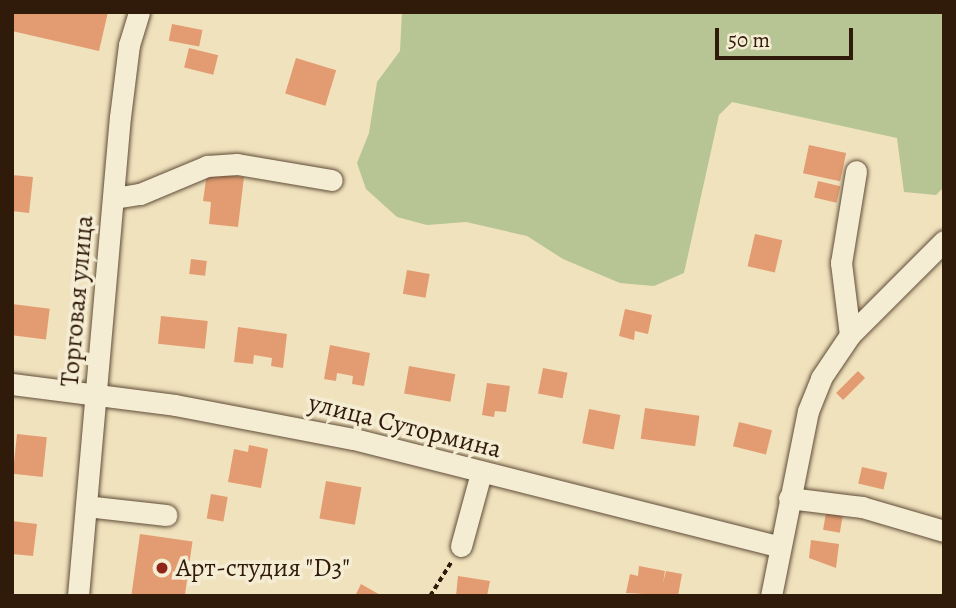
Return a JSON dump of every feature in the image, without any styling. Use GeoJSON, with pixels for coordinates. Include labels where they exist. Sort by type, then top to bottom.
{"type":"FeatureCollection","features":[{"type":"Feature","properties":{"kind":"street","name":"Торговая улица"},"geometry":{"type":"LineString","coordinates":[[78,596],[129,45],[139,12]]}},
{"type":"Feature","properties":{"kind":"street"},"geometry":{"type":"LineString","coordinates":[[114,198],[140,194],[207,166],[237,164],[331,180]]}},
{"type":"Feature","properties":{"kind":"street"},"geometry":{"type":"LineString","coordinates":[[850,335],[841,263],[856,171]]}},
{"type":"Feature","properties":{"kind":"street"},"geometry":{"type":"LineString","coordinates":[[771,596],[808,411],[821,378],[850,335],[944,241]]}},
{"type":"Feature","properties":{"kind":"street","name":"улица Сутормина"},"geometry":{"type":"LineString","coordinates":[[12,384],[96,395],[354,439],[780,547]]}},
{"type":"Feature","properties":{"kind":"street"},"geometry":{"type":"LineString","coordinates":[[461,546],[481,473]]}},
{"type":"Feature","properties":{"kind":"street"},"geometry":{"type":"LineString","coordinates":[[789,498],[862,507],[944,531]]}},
{"type":"Feature","properties":{"kind":"street"},"geometry":{"type":"LineString","coordinates":[[86,506],[166,515]]}},
{"type":"Feature","properties":{"kind":"path"},"geometry":{"type":"LineString","coordinates":[[430,596],[461,546]]}},
{"type":"Feature","properties":{"kind":"green space"},"geometry":{"type":"Polygon","coordinates":[[[402,12],[944,12],[944,187],[936,195],[904,192],[897,138],[732,102],[719,115],[684,273],[654,286],[620,283],[563,259],[527,236],[466,222],[427,225],[397,217],[366,189],[357,163],[369,133],[377,82],[400,51],[402,12]]]}},
{"type":"Feature","properties":{"kind":"building"},"geometry":{"type":"Polygon","coordinates":[[[12,12],[108,12],[99,51],[12,31],[12,12]]]}},
{"type":"Feature","properties":{"kind":"building"},"geometry":{"type":"Polygon","coordinates":[[[172,24],[202,30],[199,47],[169,41],[172,24]]]}},
{"type":"Feature","properties":{"kind":"building"},"geometry":{"type":"Polygon","coordinates":[[[189,48],[218,55],[213,75],[184,67],[189,48]]]}},
{"type":"Feature","properties":{"kind":"building"},"geometry":{"type":"Polygon","coordinates":[[[296,58],[336,70],[325,106],[285,93],[296,58]]]}},
{"type":"Feature","properties":{"kind":"building"},"geometry":{"type":"Polygon","coordinates":[[[809,145],[846,153],[840,181],[803,173],[809,145]]]}},
{"type":"Feature","properties":{"kind":"building"},"geometry":{"type":"Polygon","coordinates":[[[207,173],[244,177],[238,227],[209,224],[211,202],[203,201],[207,173]]]}},
{"type":"Feature","properties":{"kind":"building"},"geometry":{"type":"Polygon","coordinates":[[[12,175],[33,177],[29,213],[12,211],[12,175]]]}},
{"type":"Feature","properties":{"kind":"building"},"geometry":{"type":"Polygon","coordinates":[[[818,181],[840,186],[837,203],[814,198],[818,181]]]}},
{"type":"Feature","properties":{"kind":"building"},"geometry":{"type":"Polygon","coordinates":[[[755,234],[782,240],[775,272],[748,266],[755,234]]]}},
{"type":"Feature","properties":{"kind":"building"},"geometry":{"type":"Polygon","coordinates":[[[191,259],[207,261],[205,276],[189,274],[191,259]]]}},
{"type":"Feature","properties":{"kind":"building"},"geometry":{"type":"Polygon","coordinates":[[[407,270],[430,274],[425,298],[403,294],[407,270]]]}},
{"type":"Feature","properties":{"kind":"building"},"geometry":{"type":"Polygon","coordinates":[[[12,304],[50,309],[46,339],[12,335],[12,304]]]}},
{"type":"Feature","properties":{"kind":"building"},"geometry":{"type":"Polygon","coordinates":[[[625,309],[652,315],[648,334],[635,331],[634,340],[619,336],[625,309]]]}},
{"type":"Feature","properties":{"kind":"building"},"geometry":{"type":"Polygon","coordinates":[[[161,316],[208,321],[205,349],[158,344],[161,316]]]}},
{"type":"Feature","properties":{"kind":"building"},"geometry":{"type":"Polygon","coordinates":[[[238,327],[287,334],[283,368],[271,366],[272,358],[254,355],[253,364],[234,362],[238,327]]]}},
{"type":"Feature","properties":{"kind":"building"},"geometry":{"type":"Polygon","coordinates":[[[330,345],[370,353],[364,386],[352,384],[353,376],[337,373],[336,381],[324,379],[330,345]]]}},
{"type":"Feature","properties":{"kind":"building"},"geometry":{"type":"Polygon","coordinates":[[[409,366],[455,374],[450,402],[404,394],[409,366]]]}},
{"type":"Feature","properties":{"kind":"building"},"geometry":{"type":"Polygon","coordinates":[[[543,368],[568,373],[563,398],[538,394],[543,368]]]}},
{"type":"Feature","properties":{"kind":"building"},"geometry":{"type":"Polygon","coordinates":[[[858,371],[865,378],[843,400],[836,393],[858,371]]]}},
{"type":"Feature","properties":{"kind":"building"},"geometry":{"type":"Polygon","coordinates":[[[487,383],[510,386],[506,412],[495,411],[494,417],[482,415],[487,383]]]}},
{"type":"Feature","properties":{"kind":"building"},"geometry":{"type":"Polygon","coordinates":[[[645,408],[699,416],[695,446],[641,439],[645,408]]]}},
{"type":"Feature","properties":{"kind":"building"},"geometry":{"type":"Polygon","coordinates":[[[589,409],[620,415],[614,449],[582,443],[589,409]]]}},
{"type":"Feature","properties":{"kind":"building"},"geometry":{"type":"Polygon","coordinates":[[[739,422],[772,430],[766,454],[733,446],[739,422]]]}},
{"type":"Feature","properties":{"kind":"building"},"geometry":{"type":"Polygon","coordinates":[[[17,434],[47,437],[43,477],[13,474],[17,434]]]}},
{"type":"Feature","properties":{"kind":"building"},"geometry":{"type":"Polygon","coordinates":[[[249,445],[268,449],[261,488],[228,482],[234,449],[248,452],[249,445]]]}},
{"type":"Feature","properties":{"kind":"building"},"geometry":{"type":"Polygon","coordinates":[[[862,467],[887,473],[884,489],[858,484],[862,467]]]}},
{"type":"Feature","properties":{"kind":"building"},"geometry":{"type":"Polygon","coordinates":[[[326,481],[361,487],[355,525],[319,518],[326,481]]]}},
{"type":"Feature","properties":{"kind":"building"},"geometry":{"type":"Polygon","coordinates":[[[211,494],[228,497],[223,522],[207,519],[211,494]]]}},
{"type":"Feature","properties":{"kind":"building"},"geometry":{"type":"Polygon","coordinates":[[[826,513],[843,516],[840,533],[823,530],[826,513]]]}},
{"type":"Feature","properties":{"kind":"building"},"geometry":{"type":"Polygon","coordinates":[[[12,521],[37,524],[33,556],[12,554],[12,521]]]}},
{"type":"Feature","properties":{"kind":"building","name":"Арт-студия \"D3\""},"geometry":{"type":"Polygon","coordinates":[[[140,534],[192,541],[185,596],[131,595],[140,534]]]}},
{"type":"Feature","properties":{"kind":"building"},"geometry":{"type":"Polygon","coordinates":[[[811,540],[839,544],[836,568],[809,558],[811,540]]]}},
{"type":"Feature","properties":{"kind":"building"},"geometry":{"type":"Polygon","coordinates":[[[639,566],[665,571],[663,583],[666,571],[682,574],[678,596],[626,593],[630,574],[638,576],[639,566]]]}},
{"type":"Feature","properties":{"kind":"building"},"geometry":{"type":"Polygon","coordinates":[[[458,576],[490,581],[487,596],[456,596],[458,576]]]}},
{"type":"Feature","properties":{"kind":"building"},"geometry":{"type":"Polygon","coordinates":[[[361,584],[382,596],[355,596],[361,584]]]}},
{"type":"Feature","properties":{"kind":"place","name":"Арт-студия \"D3\""},"geometry":{"type":"Point","coordinates":[162,568]}}]}
